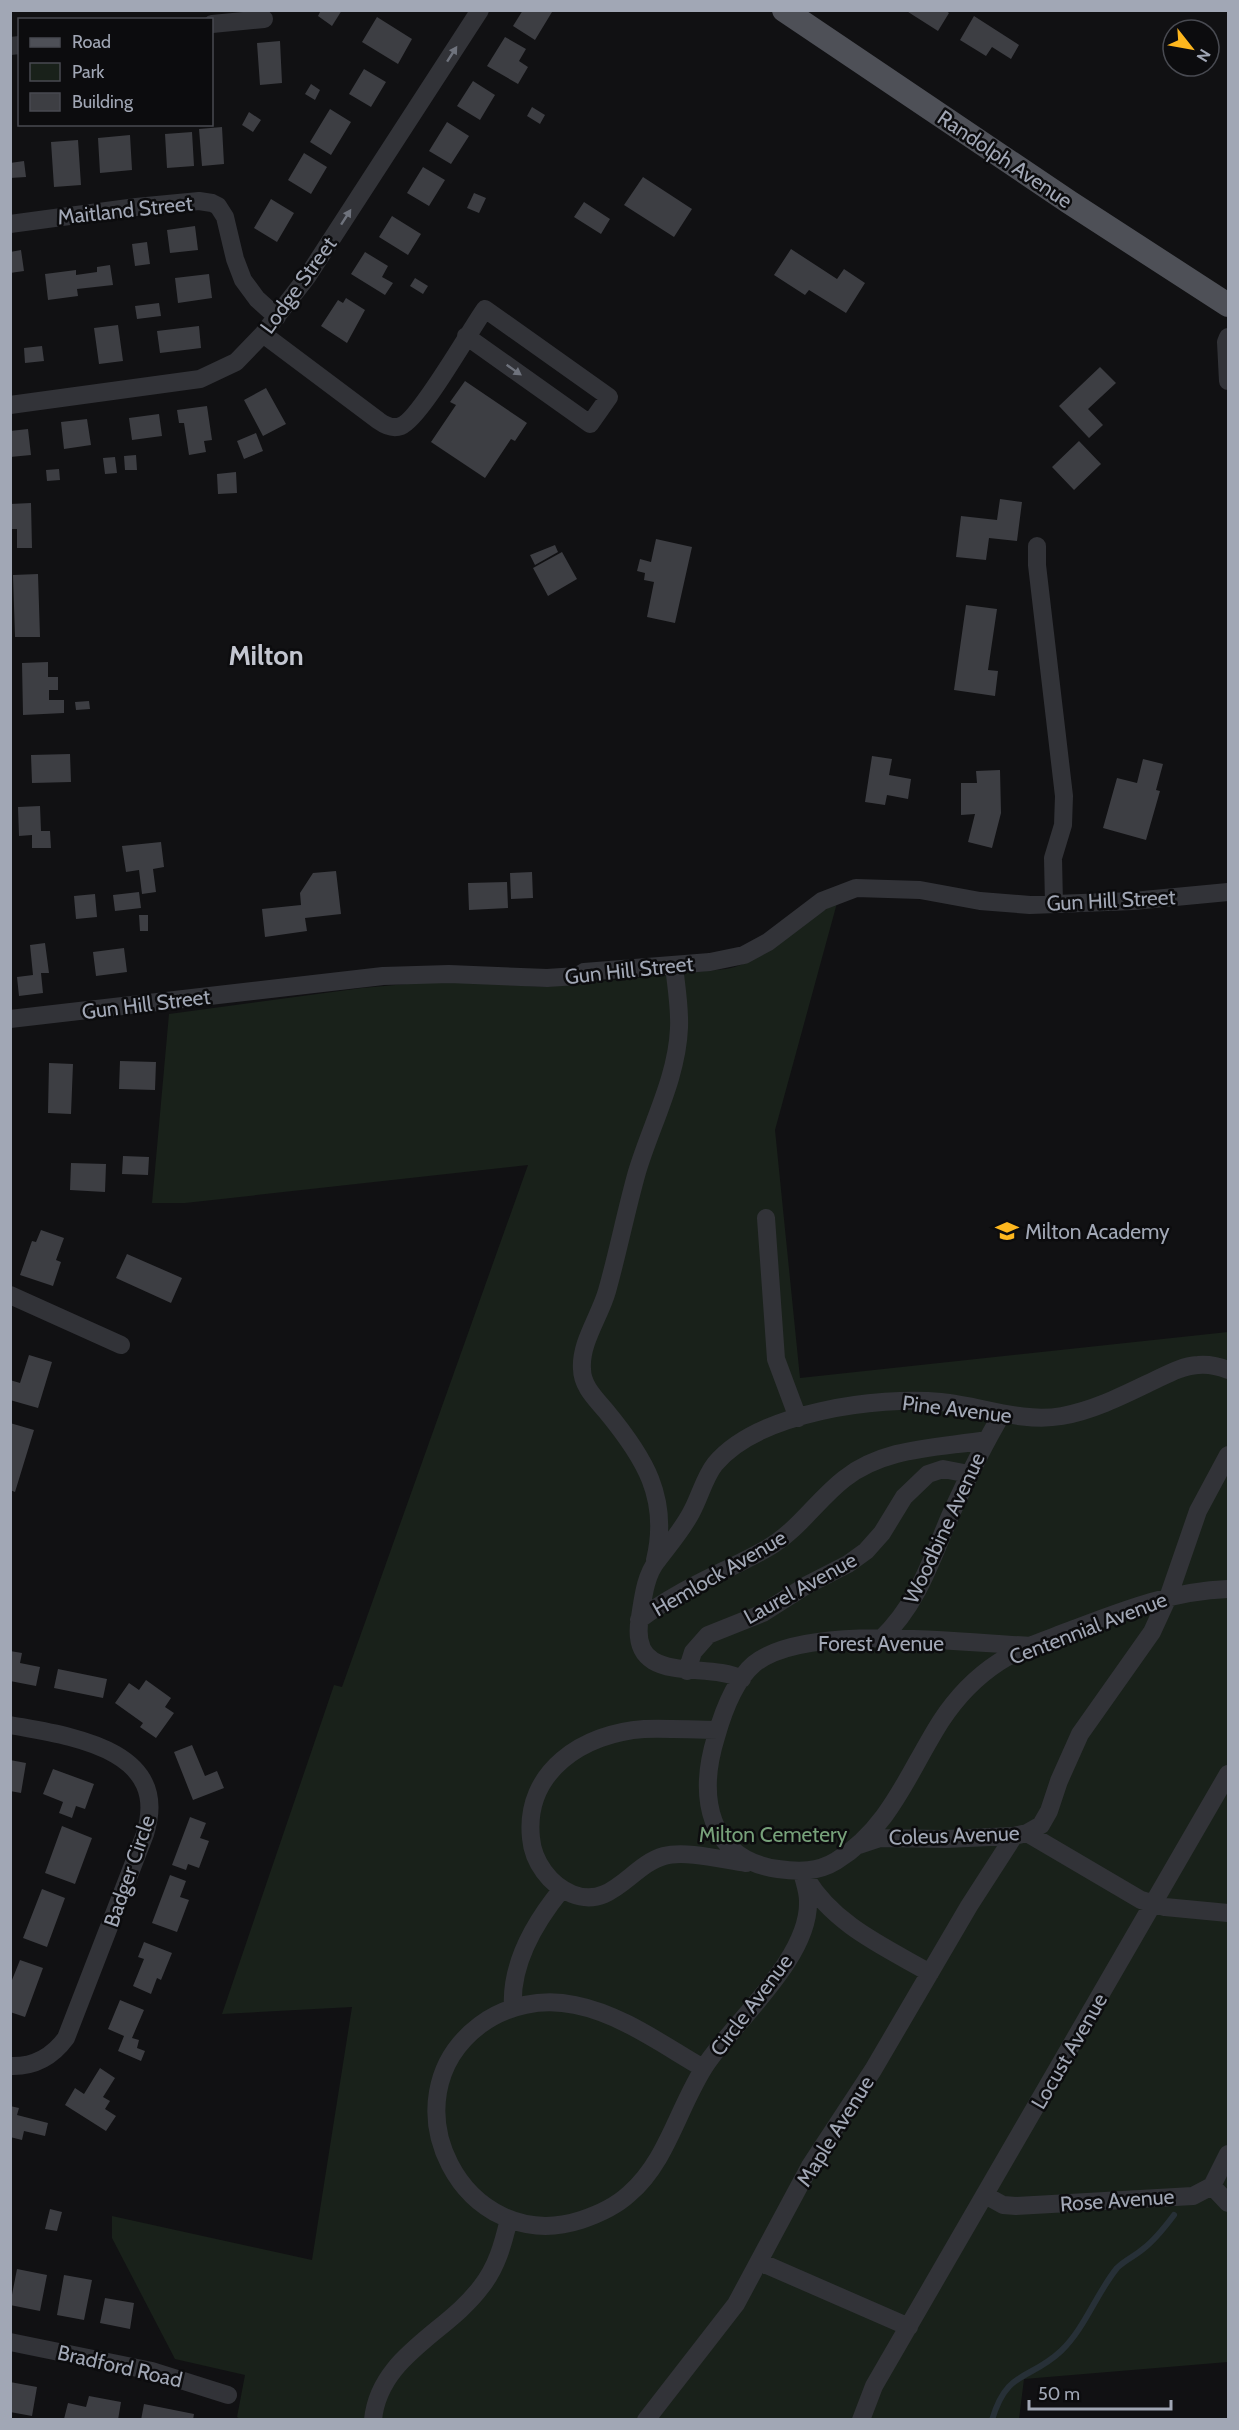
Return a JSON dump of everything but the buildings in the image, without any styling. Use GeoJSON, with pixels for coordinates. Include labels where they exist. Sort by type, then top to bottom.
{"type":"FeatureCollection","features":[{"type":"Feature","properties":{"kind":"main road","name":"Randolph Avenue"},"geometry":{"type":"LineString","coordinates":[[784,10],[1069,202],[1228,305]]}},
{"type":"Feature","properties":{"kind":"street","name":"Lodge Street"},"geometry":{"type":"LineString","coordinates":[[10,405],[200,379],[236,362],[277,317],[319,259],[480,10]]}},
{"type":"Feature","properties":{"kind":"street"},"geometry":{"type":"LineString","coordinates":[[213,24],[264,18]]}},
{"type":"Feature","properties":{"kind":"street","name":"Maitland Street"},"geometry":{"type":"LineString","coordinates":[[10,224],[136,207],[199,201],[213,203],[225,216],[235,259],[243,280],[257,299],[277,317]]}},
{"type":"Feature","properties":{"kind":"street"},"geometry":{"type":"LineString","coordinates":[[263,334],[379,421],[392,427],[404,425],[416,414],[466,336],[485,309],[609,397],[590,424],[466,336]]}},
{"type":"Feature","properties":{"kind":"street"},"geometry":{"type":"LineString","coordinates":[[1228,337],[1226,342],[1228,381]]}},
{"type":"Feature","properties":{"kind":"street"},"geometry":{"type":"LineString","coordinates":[[1037,546],[1037,565],[1065,808],[1063,825],[1053,858],[1054,904]]}},
{"type":"Feature","properties":{"kind":"street","name":"Gun Hill Street"},"geometry":{"type":"LineString","coordinates":[[10,1019],[372,977],[439,974],[547,978],[577,976],[584,972],[722,960],[744,955],[768,942],[822,901],[856,888],[903,889],[999,903],[1054,904],[1133,901],[1228,892]]}},
{"type":"Feature","properties":{"kind":"street"},"geometry":{"type":"LineString","coordinates":[[654,1564],[660,1510],[652,1482],[633,1445],[587,1387],[582,1370],[584,1352],[606,1295],[641,1160],[675,1060],[679,1021],[674,965]]}},
{"type":"Feature","properties":{"kind":"street"},"geometry":{"type":"LineString","coordinates":[[765,1218],[776,1359],[798,1418]]}},
{"type":"Feature","properties":{"kind":"street"},"geometry":{"type":"LineString","coordinates":[[10,1295],[121,1345]]}},
{"type":"Feature","properties":{"kind":"street","name":"Pine Avenue"},"geometry":{"type":"LineString","coordinates":[[741,1678],[716,1670],[687,1671],[665,1667],[647,1655],[638,1636],[644,1593],[654,1564],[684,1524],[716,1463],[748,1440],[798,1418],[850,1405],[904,1401],[958,1405],[1002,1414],[1041,1418],[1064,1415],[1104,1404],[1190,1366],[1208,1365],[1228,1370]]}},
{"type":"Feature","properties":{"kind":"street","name":"Woodbine Avenue"},"geometry":{"type":"LineString","coordinates":[[881,1639],[905,1612],[926,1577],[969,1474],[1002,1414]]}},
{"type":"Feature","properties":{"kind":"street","name":"Hemlock Avenue"},"geometry":{"type":"LineString","coordinates":[[639,1620],[669,1598],[783,1539],[852,1473],[885,1456],[987,1440]]}},
{"type":"Feature","properties":{"kind":"street"},"geometry":{"type":"LineString","coordinates":[[933,1448],[936,1470],[950,1469],[969,1474]]}},
{"type":"Feature","properties":{"kind":"street"},"geometry":{"type":"LineString","coordinates":[[1169,1595],[1195,1519],[1228,1455]]}},
{"type":"Feature","properties":{"kind":"street","name":"Laurel Avenue"},"geometry":{"type":"LineString","coordinates":[[687,1671],[693,1652],[708,1635],[763,1613],[807,1585],[858,1558],[882,1533],[904,1497],[921,1480],[936,1470]]}},
{"type":"Feature","properties":{"kind":"street","name":"Centennial Avenue"},"geometry":{"type":"LineString","coordinates":[[741,1678],[717,1730],[708,1778],[712,1816],[726,1844],[740,1857],[758,1865],[802,1872],[824,1867],[855,1847],[880,1822],[897,1799],[942,1720],[957,1700],[993,1667],[1031,1646],[1134,1606],[1169,1595],[1228,1589]]}},
{"type":"Feature","properties":{"kind":"street","name":"Coleus Avenue"},"geometry":{"type":"LineString","coordinates":[[855,1847],[880,1838],[945,1839],[1020,1834],[1035,1830],[1046,1818],[1080,1734],[1142,1649],[1169,1595]]}},
{"type":"Feature","properties":{"kind":"street","name":"Forest Avenue"},"geometry":{"type":"LineString","coordinates":[[741,1678],[755,1663],[790,1648],[828,1640],[881,1639],[1031,1646]]}},
{"type":"Feature","properties":{"kind":"street","name":"Badger Circle"},"geometry":{"type":"LineString","coordinates":[[10,1725],[79,1739],[119,1756],[143,1780],[148,1790],[151,1810],[145,1833],[66,2038],[44,2059],[24,2066],[10,2066]]}},
{"type":"Feature","properties":{"kind":"street"},"geometry":{"type":"LineString","coordinates":[[717,1730],[645,1729],[622,1732],[580,1747],[554,1766],[535,1796],[530,1816],[530,1834],[538,1863],[562,1889],[582,1897],[604,1894],[665,1855],[682,1855],[758,1865]]}},
{"type":"Feature","properties":{"kind":"street","name":"Locust Avenue"},"geometry":{"type":"LineString","coordinates":[[861,2420],[874,2386],[1228,1774]]}},
{"type":"Feature","properties":{"kind":"street"},"geometry":{"type":"LineString","coordinates":[[1020,1834],[1130,1894],[1153,1904],[1228,1913]]}},
{"type":"Feature","properties":{"kind":"street","name":"Maple Avenue"},"geometry":{"type":"LineString","coordinates":[[646,2420],[724,2321],[760,2262],[810,2166],[873,2070],[930,1973],[1020,1834]]}},
{"type":"Feature","properties":{"kind":"street"},"geometry":{"type":"LineString","coordinates":[[802,1872],[821,1899],[843,1921],[930,1973]]}},
{"type":"Feature","properties":{"kind":"street","name":"Circle Avenue"},"geometry":{"type":"LineString","coordinates":[[704,2068],[615,2018],[587,2008],[548,2002],[513,2008],[482,2023],[457,2049],[441,2082],[436,2116],[443,2151],[459,2179],[479,2202],[509,2219],[528,2225],[552,2228],[605,2211],[629,2195],[655,2163],[704,2068],[722,2042],[771,1985],[796,1943],[807,1910],[802,1872]]}},
{"type":"Feature","properties":{"kind":"street"},"geometry":{"type":"LineString","coordinates":[[513,2008],[513,1984],[525,1947],[539,1921],[562,1889]]}},
{"type":"Feature","properties":{"kind":"street"},"geometry":{"type":"LineString","coordinates":[[1228,2154],[1212,2186],[1228,2203]]}},
{"type":"Feature","properties":{"kind":"street","name":"Rose Avenue"},"geometry":{"type":"LineString","coordinates":[[985,2195],[1003,2205],[1016,2206],[1193,2196],[1212,2186]]}},
{"type":"Feature","properties":{"kind":"street"},"geometry":{"type":"LineString","coordinates":[[372,2420],[381,2389],[394,2369],[462,2309],[490,2275],[501,2253],[509,2219]]}},
{"type":"Feature","properties":{"kind":"street"},"geometry":{"type":"LineString","coordinates":[[760,2262],[909,2327]]}},
{"type":"Feature","properties":{"kind":"street","name":"Bradford Road"},"geometry":{"type":"LineString","coordinates":[[10,2342],[152,2371],[228,2394]]}},
{"type":"Feature","properties":{"kind":"green space","name":"Milton Cemetery"},"geometry":{"type":"Polygon","coordinates":[[[837,903],[775,1130],[800,1378],[1228,1332],[1228,2362],[1024,2379],[1019,2419],[240,2419],[237,2417],[245,2375],[175,2359],[112,2238],[112,2216],[312,2260],[352,2007],[222,2014],[334,1685],[342,1687],[528,1165],[185,1203],[152,1203],[169,1014],[362,988],[439,981],[545,987],[726,969],[756,958],[837,903]]]}},
{"type":"Feature","properties":{"kind":"waterway"},"geometry":{"type":"LineString","coordinates":[[992,2420],[998,2404],[1012,2384],[1061,2351],[1077,2332],[1117,2268],[1152,2242],[1174,2215]]}},
{"type":"Feature","properties":{"kind":"place","name":"Milton Academy"},"geometry":{"type":"Point","coordinates":[1007,1231]}},
{"type":"Feature","properties":{"kind":"district","name":"Milton"},"geometry":{"type":"Point","coordinates":[266,655]}}]}
